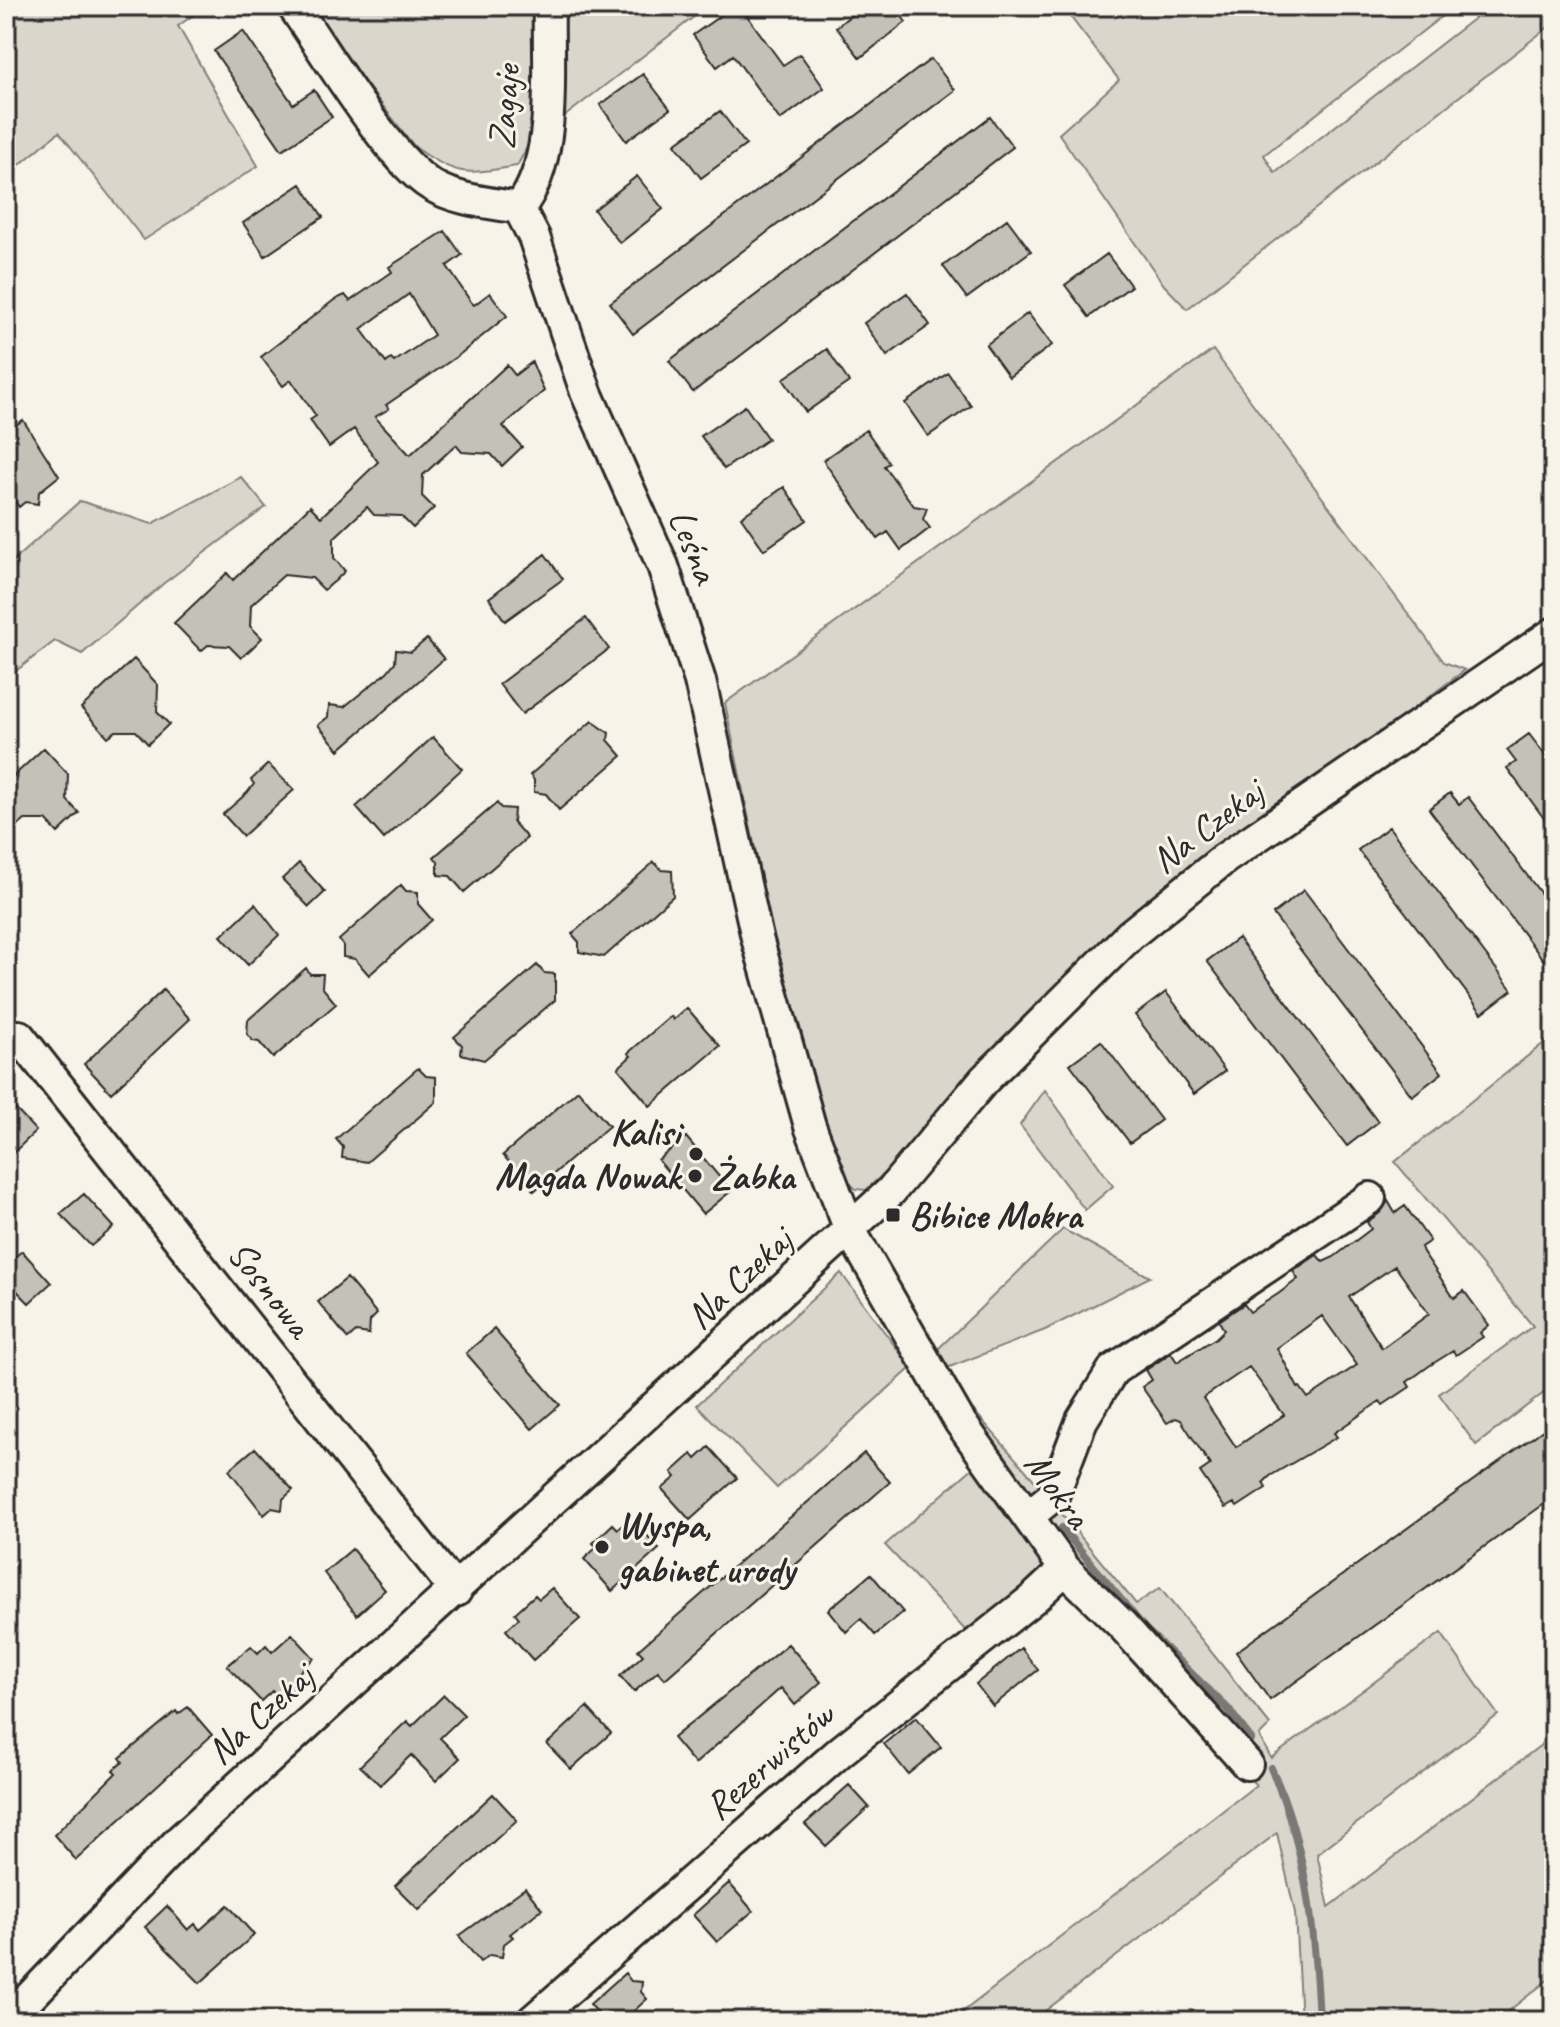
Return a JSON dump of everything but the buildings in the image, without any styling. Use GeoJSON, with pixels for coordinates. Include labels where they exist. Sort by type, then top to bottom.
{"type":"FeatureCollection","features":[{"type":"Feature","properties":{"kind":"street"},"geometry":{"type":"LineString","coordinates":[[293,6],[403,161],[431,185],[475,200],[519,208]]}},
{"type":"Feature","properties":{"kind":"street","name":"Zagaje"},"geometry":{"type":"LineString","coordinates":[[519,208],[531,193],[545,152],[549,6]]}},
{"type":"Feature","properties":{"kind":"street","name":"Leśna"},"geometry":{"type":"LineString","coordinates":[[519,208],[534,237],[586,392],[663,566],[700,681],[757,938],[810,1126],[850,1230]]}},
{"type":"Feature","properties":{"kind":"street","name":"Na Czekaj"},"geometry":{"type":"LineString","coordinates":[[7,2021],[180,1840],[891,1191],[984,1080],[1130,935],[1224,859],[1554,633]]}},
{"type":"Feature","properties":{"kind":"street","name":"Sosnowa"},"geometry":{"type":"LineString","coordinates":[[19,1036],[456,1591]]}},
{"type":"Feature","properties":{"kind":"street"},"geometry":{"type":"LineString","coordinates":[[1028,1516],[1053,1496],[1082,1420],[1113,1370],[1370,1198]]}},
{"type":"Feature","properties":{"kind":"street","name":"Mokra"},"geometry":{"type":"LineString","coordinates":[[850,1230],[866,1265],[960,1422],[1065,1569],[1123,1626],[1247,1764]]}},
{"type":"Feature","properties":{"kind":"street","name":"Rezerwistów"},"geometry":{"type":"LineString","coordinates":[[532,2021],[841,1751],[1035,1597],[1065,1569]]}},
{"type":"Feature","properties":{"kind":"shaded area"},"geometry":{"type":"Polygon","coordinates":[[[6,6],[206,6],[178,26],[258,166],[144,240],[59,132],[6,176],[6,6]]]}},
{"type":"Feature","properties":{"kind":"shaded area"},"geometry":{"type":"Polygon","coordinates":[[[305,6],[540,6],[537,129],[517,166],[463,171],[442,164],[415,147],[305,6]]]}},
{"type":"Feature","properties":{"kind":"shaded area"},"geometry":{"type":"Polygon","coordinates":[[[561,6],[708,6],[556,123],[561,6]]]}},
{"type":"Feature","properties":{"kind":"shaded area"},"geometry":{"type":"Polygon","coordinates":[[[1062,6],[1455,6],[1264,155],[1275,173],[1490,6],[1554,6],[1554,28],[1551,25],[1187,309],[1164,285],[1059,134],[1119,80],[1062,6]]]}},
{"type":"Feature","properties":{"kind":"shaded area"},"geometry":{"type":"Polygon","coordinates":[[[1213,350],[1444,662],[1465,670],[1123,924],[912,1147],[866,1190],[856,1189],[841,1175],[770,922],[725,703],[1213,350]]]}},
{"type":"Feature","properties":{"kind":"shaded area"},"geometry":{"type":"Polygon","coordinates":[[[241,477],[266,507],[164,583],[82,654],[55,641],[13,673],[6,652],[6,567],[80,501],[152,524],[241,477]]]}},
{"type":"Feature","properties":{"kind":"shaded area"},"geometry":{"type":"Polygon","coordinates":[[[1554,1035],[1554,1385],[1476,1445],[1439,1394],[1533,1326],[1395,1162],[1554,1035]]]}},
{"type":"Feature","properties":{"kind":"shaded area"},"geometry":{"type":"Polygon","coordinates":[[[1045,1090],[1113,1186],[1085,1210],[1020,1125],[1045,1090]]]}},
{"type":"Feature","properties":{"kind":"shaded area"},"geometry":{"type":"Polygon","coordinates":[[[1063,1229],[1150,1277],[1045,1330],[947,1368],[938,1349],[1063,1229]]]}},
{"type":"Feature","properties":{"kind":"shaded area"},"geometry":{"type":"Polygon","coordinates":[[[841,1273],[911,1368],[777,1488],[697,1405],[841,1273]]]}},
{"type":"Feature","properties":{"kind":"shaded area"},"geometry":{"type":"Polygon","coordinates":[[[968,1404],[1042,1489],[1030,1497],[962,1410],[968,1404]]]}},
{"type":"Feature","properties":{"kind":"shaded area"},"geometry":{"type":"Polygon","coordinates":[[[976,1465],[1046,1564],[1026,1592],[966,1631],[885,1545],[976,1465]]]}},
{"type":"Feature","properties":{"kind":"shaded area"},"geometry":{"type":"Polygon","coordinates":[[[1057,1508],[1136,1604],[1160,1588],[1270,1725],[1259,1736],[1271,1758],[1441,1633],[1498,1715],[1317,1854],[1329,1907],[1554,1735],[1554,1975],[1496,2021],[1301,2021],[1295,1913],[1277,1833],[1032,2021],[951,2021],[1256,1785],[1109,1627],[1123,1614],[1048,1523],[1057,1508]]]}},
{"type":"Feature","properties":{"kind":"waterway"},"geometry":{"type":"LineString","coordinates":[[1062,1528],[1145,1629],[1228,1709],[1251,1739]]}},
{"type":"Feature","properties":{"kind":"waterway"},"geometry":{"type":"LineString","coordinates":[[1271,1768],[1301,1860],[1312,1924],[1319,2021]]}},
{"type":"Feature","properties":{"kind":"place","name":"Kalisi Magda Nowak"},"geometry":{"type":"Point","coordinates":[696,1154]}},
{"type":"Feature","properties":{"kind":"place","name":"Żabka"},"geometry":{"type":"Point","coordinates":[695,1176]}},
{"type":"Feature","properties":{"kind":"place","name":"Bibice Mokra"},"geometry":{"type":"Point","coordinates":[893,1215]}},
{"type":"Feature","properties":{"kind":"place","name":"Wyspa, gabinet urody"},"geometry":{"type":"Point","coordinates":[602,1547]}}]}
